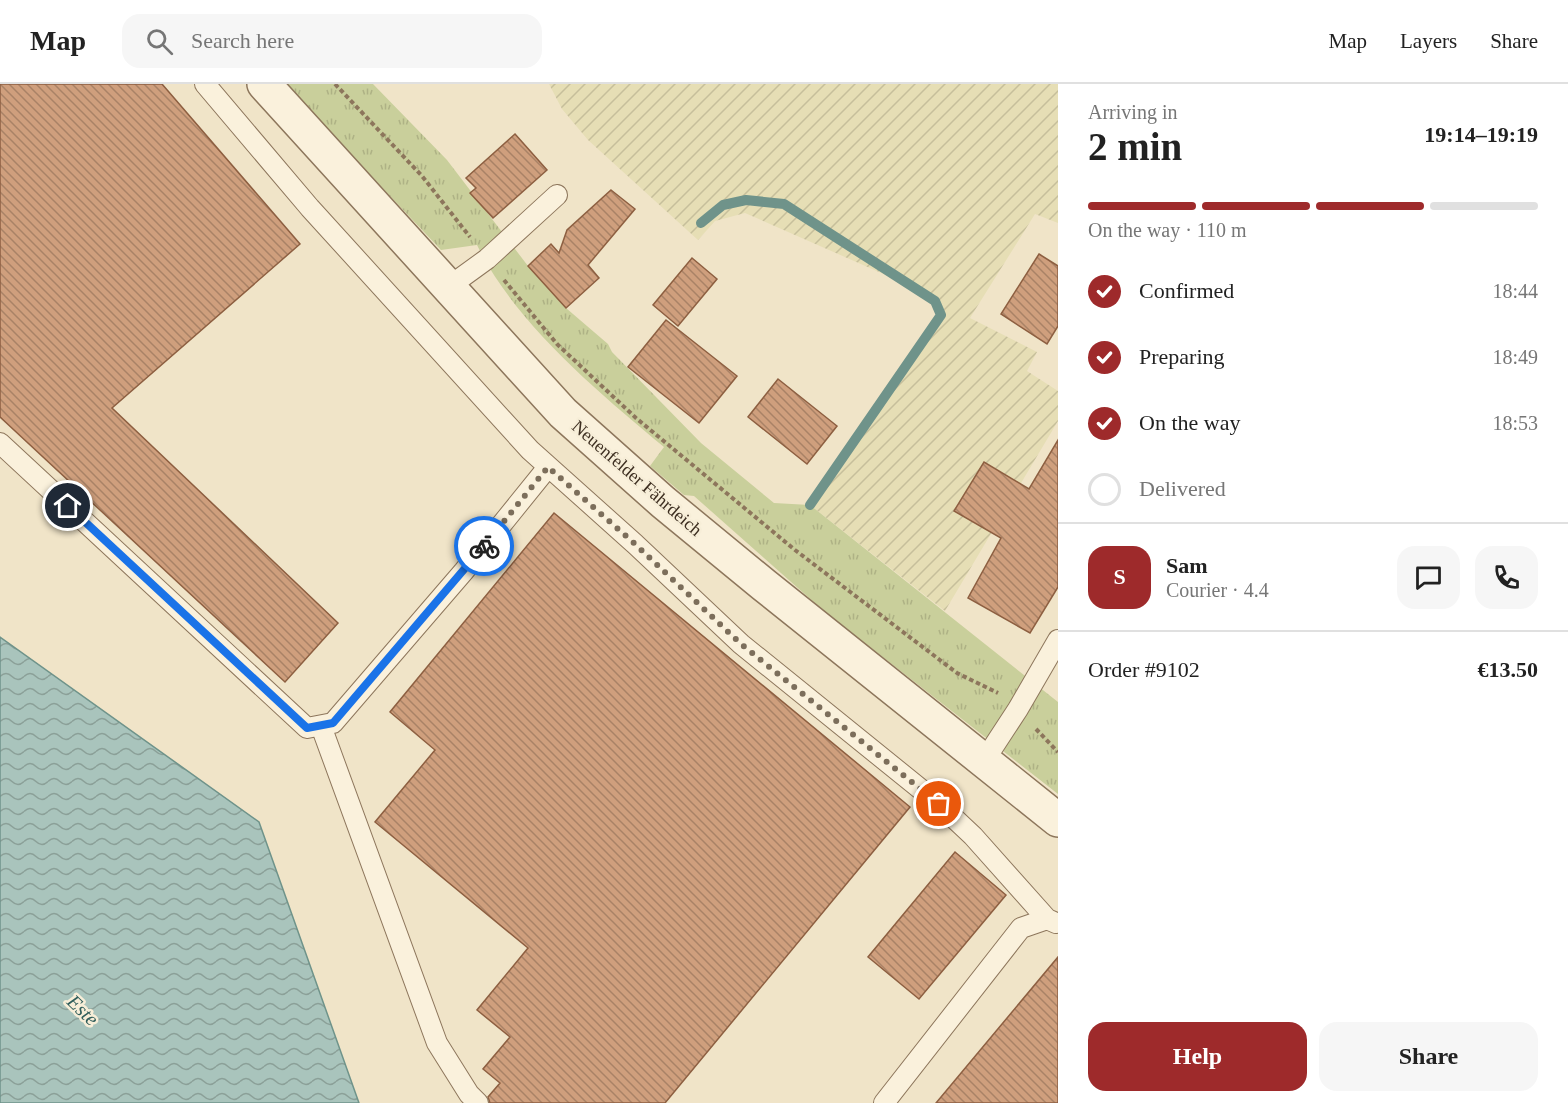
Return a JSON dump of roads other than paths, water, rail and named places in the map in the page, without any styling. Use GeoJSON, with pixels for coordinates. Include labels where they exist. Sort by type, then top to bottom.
{"type":"FeatureCollection","features":[{"type":"Feature","properties":{"kind":"street","name":"Neuenfelder Fährdeich"},"geometry":{"type":"LineString","coordinates":[[264,84],[555,405],[622,466],[764,585],[1058,820]]}},
{"type":"Feature","properties":{"kind":"lane"},"geometry":{"type":"LineString","coordinates":[[205,84],[310,208],[438,352],[548,467],[635,544],[741,644],[939,804],[974,836],[1052,922]]}},
{"type":"Feature","properties":{"kind":"lane"},"geometry":{"type":"LineString","coordinates":[[447,288],[487,259],[557,195]]}},
{"type":"Feature","properties":{"kind":"lane"},"geometry":{"type":"LineString","coordinates":[[0,443],[307,728],[333,723],[464,571],[548,467]]}},
{"type":"Feature","properties":{"kind":"lane"},"geometry":{"type":"LineString","coordinates":[[984,760],[1018,710],[1058,640]]}},
{"type":"Feature","properties":{"kind":"lane"},"geometry":{"type":"LineString","coordinates":[[321,726],[436,1043],[469,1094],[478,1103]]}},
{"type":"Feature","properties":{"kind":"lane"},"geometry":{"type":"LineString","coordinates":[[884,1103],[1021,928],[1052,922]]}},
{"type":"Feature","properties":{"kind":"water","name":"Este"},"geometry":{"type":"Polygon","coordinates":[[[0,637],[259,822],[359,1103],[0,1103],[0,637]]]}},
{"type":"Feature","properties":{"kind":"waterway"},"geometry":{"type":"LineString","coordinates":[[701,223],[723,205],[746,200],[784,204],[935,301],[941,315],[810,505]]}}]}
